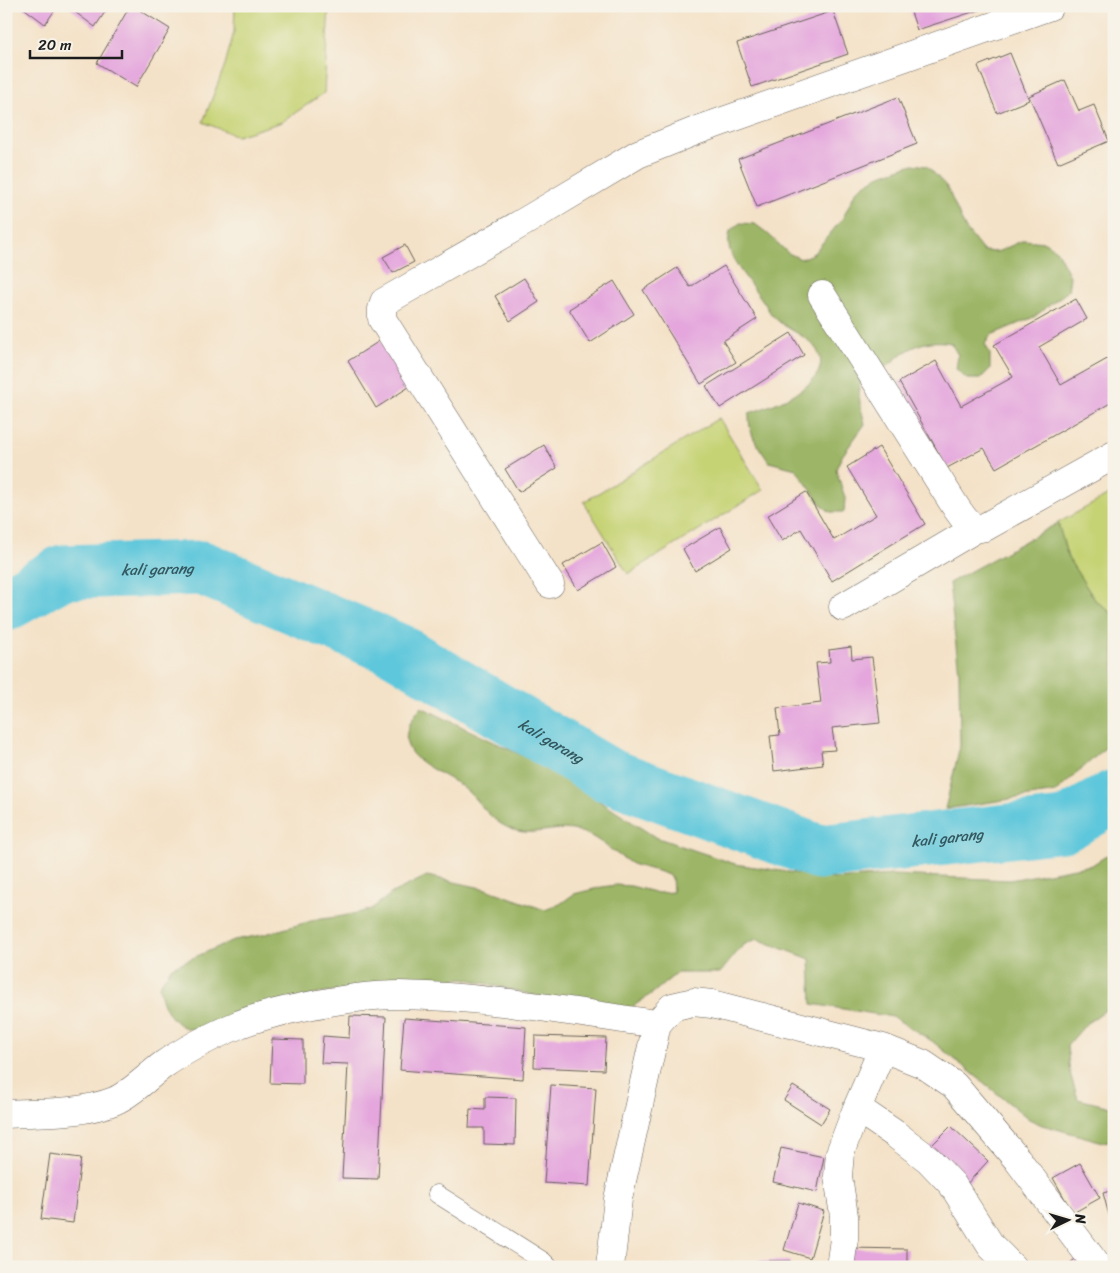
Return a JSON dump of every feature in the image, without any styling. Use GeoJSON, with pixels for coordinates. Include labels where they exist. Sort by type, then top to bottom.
{"type":"FeatureCollection","features":[{"type":"Feature","properties":{"kind":"street"},"geometry":{"type":"LineString","coordinates":[[550,584],[382,319],[384,302],[638,154],[698,130],[1050,6]]}},
{"type":"Feature","properties":{"kind":"street"},"geometry":{"type":"LineString","coordinates":[[822,295],[964,520],[975,528]]}},
{"type":"Feature","properties":{"kind":"street"},"geometry":{"type":"LineString","coordinates":[[843,607],[975,528],[985,527],[1114,455]]}},
{"type":"Feature","properties":{"kind":"street"},"geometry":{"type":"LineString","coordinates":[[6,1114],[86,1109],[116,1100],[165,1064],[203,1042],[240,1024],[280,1012],[339,1000],[398,995],[506,1003],[658,1024]]}},
{"type":"Feature","properties":{"kind":"street"},"geometry":{"type":"LineString","coordinates":[[610,1267],[618,1199],[658,1024],[672,1007],[693,1002],[712,1004],[883,1048],[923,1064],[954,1085],[1017,1159],[1098,1267]]}},
{"type":"Feature","properties":{"kind":"street"},"geometry":{"type":"LineString","coordinates":[[840,1267],[844,1239],[844,1216],[838,1176],[840,1153],[883,1048]]}},
{"type":"Feature","properties":{"kind":"street"},"geometry":{"type":"LineString","coordinates":[[857,1108],[895,1134],[934,1165],[952,1184],[990,1246],[1012,1267]]}},
{"type":"Feature","properties":{"kind":"lane"},"geometry":{"type":"LineString","coordinates":[[437,1194],[549,1267]]}},
{"type":"Feature","properties":{"kind":"green space"},"geometry":{"type":"Polygon","coordinates":[[[235,6],[329,6],[324,93],[282,122],[237,136],[203,122],[225,65],[234,32],[235,6]]]}},
{"type":"Feature","properties":{"kind":"green space"},"geometry":{"type":"Polygon","coordinates":[[[913,164],[927,166],[947,187],[965,228],[983,251],[997,252],[1024,240],[1045,242],[1057,251],[1070,276],[1068,291],[1034,317],[991,335],[985,344],[990,354],[990,369],[980,379],[967,379],[956,369],[958,355],[951,343],[943,342],[930,342],[912,348],[887,366],[865,374],[859,391],[865,424],[842,456],[836,469],[845,498],[844,512],[830,512],[820,503],[796,469],[769,462],[752,433],[749,413],[788,398],[801,390],[819,370],[820,359],[810,342],[783,325],[771,314],[743,275],[731,253],[729,244],[730,231],[740,223],[755,224],[788,253],[801,259],[814,253],[843,218],[856,191],[878,176],[913,164]]]}},
{"type":"Feature","properties":{"kind":"green space"},"geometry":{"type":"Polygon","coordinates":[[[719,418],[763,490],[628,574],[584,502],[719,418]]]}},
{"type":"Feature","properties":{"kind":"green space"},"geometry":{"type":"Polygon","coordinates":[[[1114,492],[1114,615],[1095,600],[1068,558],[1058,523],[1114,492]]]}},
{"type":"Feature","properties":{"kind":"green space"},"geometry":{"type":"Polygon","coordinates":[[[1058,523],[1068,558],[1095,600],[1114,615],[1114,740],[1056,792],[945,809],[960,746],[959,672],[949,583],[1058,523]]]}},
{"type":"Feature","properties":{"kind":"green space"},"geometry":{"type":"Polygon","coordinates":[[[421,707],[548,768],[655,837],[735,864],[835,879],[893,875],[1010,880],[1092,865],[1114,851],[1114,1004],[1086,1024],[1067,1046],[1070,1073],[1078,1099],[1114,1108],[1114,1140],[1103,1142],[1042,1125],[1029,1119],[932,1041],[893,1017],[812,1004],[810,959],[757,939],[743,945],[720,973],[677,973],[654,992],[619,1016],[463,978],[325,992],[198,1029],[183,1027],[177,1023],[165,1006],[159,986],[172,967],[234,940],[262,935],[315,920],[370,910],[392,893],[427,876],[486,889],[545,910],[560,904],[574,894],[616,885],[631,886],[658,893],[673,892],[672,877],[632,864],[586,834],[564,829],[532,832],[517,831],[499,823],[461,786],[427,766],[411,752],[407,740],[408,728],[421,707]]]}},
{"type":"Feature","properties":{"kind":"building"},"geometry":{"type":"Polygon","coordinates":[[[21,6],[58,6],[45,24],[21,6]]]}},
{"type":"Feature","properties":{"kind":"building"},"geometry":{"type":"Polygon","coordinates":[[[67,6],[109,6],[95,27],[67,6]]]}},
{"type":"Feature","properties":{"kind":"building"},"geometry":{"type":"Polygon","coordinates":[[[130,6],[170,29],[136,87],[97,63],[130,6]]]}},
{"type":"Feature","properties":{"kind":"building"},"geometry":{"type":"Polygon","coordinates":[[[909,6],[988,6],[988,7],[917,30],[909,6]]]}},
{"type":"Feature","properties":{"kind":"building"},"geometry":{"type":"Polygon","coordinates":[[[833,11],[848,54],[752,87],[737,43],[833,11]]]}},
{"type":"Feature","properties":{"kind":"building"},"geometry":{"type":"Polygon","coordinates":[[[1010,53],[1029,100],[997,113],[978,66],[1010,53]]]}},
{"type":"Feature","properties":{"kind":"building"},"geometry":{"type":"Polygon","coordinates":[[[1065,80],[1079,111],[1094,105],[1109,141],[1058,163],[1029,96],[1065,80]]]}},
{"type":"Feature","properties":{"kind":"building"},"geometry":{"type":"Polygon","coordinates":[[[898,97],[917,144],[757,207],[738,159],[898,97]]]}},
{"type":"Feature","properties":{"kind":"building"},"geometry":{"type":"Polygon","coordinates":[[[405,245],[414,262],[393,273],[383,257],[405,245]]]}},
{"type":"Feature","properties":{"kind":"building"},"geometry":{"type":"Polygon","coordinates":[[[724,266],[757,319],[723,341],[736,362],[701,384],[643,290],[677,268],[690,287],[724,266]]]}},
{"type":"Feature","properties":{"kind":"building"},"geometry":{"type":"Polygon","coordinates":[[[524,278],[539,302],[510,321],[495,296],[524,278]]]}},
{"type":"Feature","properties":{"kind":"building"},"geometry":{"type":"Polygon","coordinates":[[[614,281],[634,314],[590,343],[569,309],[614,281]]]}},
{"type":"Feature","properties":{"kind":"building"},"geometry":{"type":"Polygon","coordinates":[[[1076,299],[1087,319],[1039,347],[1061,385],[1109,358],[1114,367],[1114,401],[996,468],[984,448],[947,468],[899,382],[936,361],[961,406],[1013,377],[994,345],[1076,299]]]}},
{"type":"Feature","properties":{"kind":"building"},"geometry":{"type":"Polygon","coordinates":[[[791,333],[804,355],[720,408],[706,386],[791,333]]]}},
{"type":"Feature","properties":{"kind":"building"},"geometry":{"type":"Polygon","coordinates":[[[381,340],[409,387],[376,408],[348,361],[381,340]]]}},
{"type":"Feature","properties":{"kind":"building"},"geometry":{"type":"Polygon","coordinates":[[[544,445],[557,468],[519,492],[505,469],[544,445]]]}},
{"type":"Feature","properties":{"kind":"building"},"geometry":{"type":"Polygon","coordinates":[[[879,447],[925,524],[832,581],[801,529],[782,541],[767,516],[806,492],[834,540],[876,515],[847,467],[879,447]]]}},
{"type":"Feature","properties":{"kind":"building"},"geometry":{"type":"Polygon","coordinates":[[[720,527],[732,548],[695,571],[683,549],[720,527]]]}},
{"type":"Feature","properties":{"kind":"building"},"geometry":{"type":"Polygon","coordinates":[[[602,542],[616,567],[578,590],[563,565],[602,542]]]}},
{"type":"Feature","properties":{"kind":"building"},"geometry":{"type":"Polygon","coordinates":[[[851,647],[852,659],[872,657],[880,723],[832,728],[835,750],[821,751],[823,765],[774,771],[770,736],[780,735],[777,708],[821,703],[816,663],[830,662],[829,650],[851,647]]]}},
{"type":"Feature","properties":{"kind":"building"},"geometry":{"type":"Polygon","coordinates":[[[350,1016],[386,1017],[378,1179],[342,1178],[348,1064],[321,1063],[323,1036],[349,1038],[350,1016]]]}},
{"type":"Feature","properties":{"kind":"building"},"geometry":{"type":"Polygon","coordinates":[[[404,1018],[526,1027],[523,1079],[400,1070],[404,1018]]]}},
{"type":"Feature","properties":{"kind":"building"},"geometry":{"type":"Polygon","coordinates":[[[535,1036],[606,1038],[604,1070],[534,1067],[535,1036]]]}},
{"type":"Feature","properties":{"kind":"building"},"geometry":{"type":"Polygon","coordinates":[[[272,1039],[303,1040],[303,1084],[270,1083],[272,1039]]]}},
{"type":"Feature","properties":{"kind":"building"},"geometry":{"type":"Polygon","coordinates":[[[551,1085],[596,1088],[589,1186],[544,1183],[551,1085]]]}},
{"type":"Feature","properties":{"kind":"building"},"geometry":{"type":"Polygon","coordinates":[[[793,1086],[830,1109],[821,1124],[784,1100],[793,1086]]]}},
{"type":"Feature","properties":{"kind":"building"},"geometry":{"type":"Polygon","coordinates":[[[485,1097],[516,1098],[515,1145],[484,1144],[484,1128],[469,1128],[470,1109],[485,1110],[485,1097]]]}},
{"type":"Feature","properties":{"kind":"building"},"geometry":{"type":"Polygon","coordinates":[[[951,1126],[988,1161],[964,1187],[927,1150],[951,1126]]]}},
{"type":"Feature","properties":{"kind":"building"},"geometry":{"type":"Polygon","coordinates":[[[781,1148],[824,1157],[817,1192],[773,1182],[781,1148]]]}},
{"type":"Feature","properties":{"kind":"building"},"geometry":{"type":"Polygon","coordinates":[[[50,1154],[81,1158],[73,1223],[41,1219],[50,1154]]]}},
{"type":"Feature","properties":{"kind":"building"},"geometry":{"type":"Polygon","coordinates":[[[1080,1163],[1100,1198],[1073,1213],[1053,1178],[1080,1163]]]}},
{"type":"Feature","properties":{"kind":"building"},"geometry":{"type":"Polygon","coordinates":[[[1114,1190],[1114,1230],[1113,1230],[1103,1193],[1114,1190]]]}},
{"type":"Feature","properties":{"kind":"building"},"geometry":{"type":"Polygon","coordinates":[[[798,1203],[824,1211],[810,1258],[784,1250],[798,1203]]]}},
{"type":"Feature","properties":{"kind":"building"},"geometry":{"type":"Polygon","coordinates":[[[848,1248],[907,1249],[907,1267],[847,1267],[848,1248]]]}},
{"type":"Feature","properties":{"kind":"building"},"geometry":{"type":"Polygon","coordinates":[[[1076,1258],[1083,1267],[1066,1267],[1076,1258]]]}},
{"type":"Feature","properties":{"kind":"building"},"geometry":{"type":"Polygon","coordinates":[[[758,1261],[790,1261],[790,1267],[758,1267],[758,1261]]]}},
{"type":"Feature","properties":{"kind":"waterway","name":"kali garang"},"geometry":{"type":"LineString","coordinates":[[6,604],[63,572],[202,568],[397,650],[608,775],[819,852],[1064,825],[1114,797]]}},
{"type":"Feature","properties":{"kind":"waterway"},"geometry":{"type":"LineString","coordinates":[[6,577],[63,572]]}}]}
